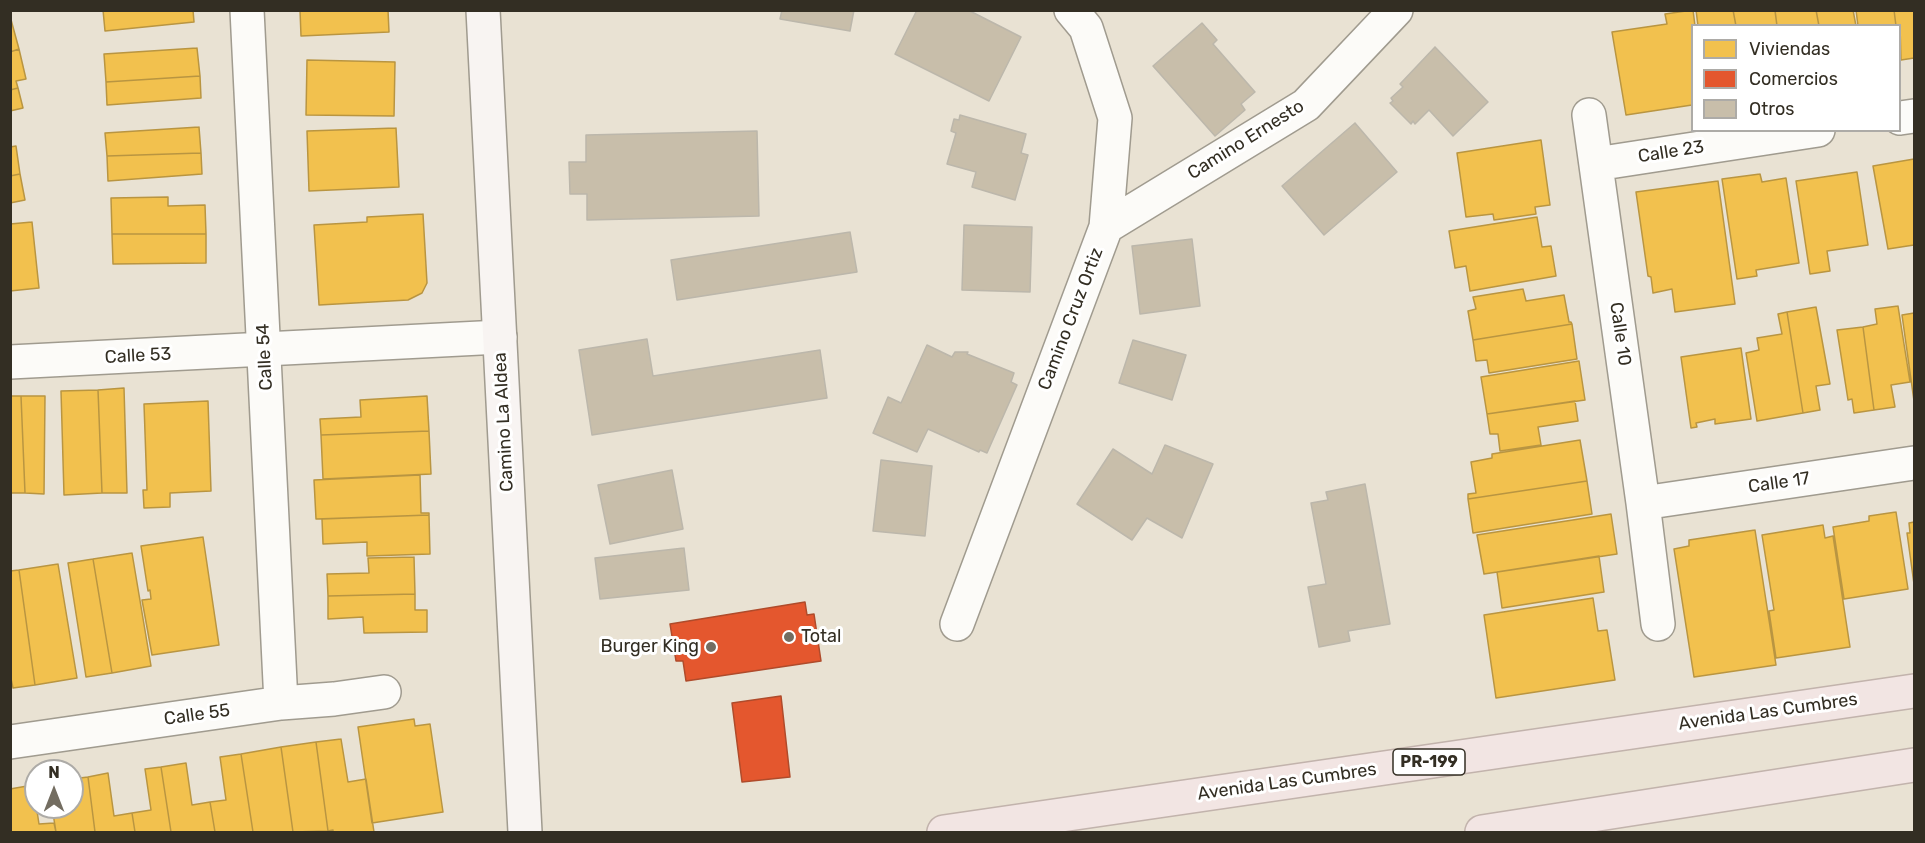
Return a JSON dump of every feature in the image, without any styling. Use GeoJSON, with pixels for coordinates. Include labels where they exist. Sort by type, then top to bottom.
{"type":"FeatureCollection","features":[{"type":"Feature","properties":{"kind":"highway","name":"Avenida Las Cumbres"},"geometry":{"type":"LineString","coordinates":[[944,832],[1914,691]]}},
{"type":"Feature","properties":{"kind":"highway"},"geometry":{"type":"LineString","coordinates":[[1482,832],[1914,765]]}},
{"type":"Feature","properties":{"kind":"street","name":"Calle 54"},"geometry":{"type":"LineString","coordinates":[[247,10],[281,703]]}},
{"type":"Feature","properties":{"kind":"street","name":"Camino La Aldea"},"geometry":{"type":"LineString","coordinates":[[483,10],[525,832]]}},
{"type":"Feature","properties":{"kind":"street","name":"Camino Cruz Ortiz"},"geometry":{"type":"LineString","coordinates":[[957,624],[1106,227],[1115,118],[1086,28],[1071,10]]}},
{"type":"Feature","properties":{"kind":"street","name":"Camino Ernesto"},"geometry":{"type":"LineString","coordinates":[[1106,227],[1306,105],[1396,10]]}},
{"type":"Feature","properties":{"kind":"street","name":"Calle 10"},"geometry":{"type":"LineString","coordinates":[[1589,115],[1658,624]]}},
{"type":"Feature","properties":{"kind":"street","name":"Calle 23"},"geometry":{"type":"LineString","coordinates":[[1596,164],[1805,132]]}},
{"type":"Feature","properties":{"kind":"street","name":"Calle 53"},"geometry":{"type":"LineString","coordinates":[[10,363],[500,337]]}},
{"type":"Feature","properties":{"kind":"street","name":"Calle 17"},"geometry":{"type":"LineString","coordinates":[[1643,503],[1914,463]]}},
{"type":"Feature","properties":{"kind":"street","name":"Calle 55"},"geometry":{"type":"LineString","coordinates":[[10,742],[281,703],[384,692]]}},
{"type":"Feature","properties":{"kind":"building: Viviendas"},"geometry":{"type":"Polygon","coordinates":[[[103,10],[193,10],[194,22],[105,31],[103,10]]]}},
{"type":"Feature","properties":{"kind":"building: Viviendas"},"geometry":{"type":"Polygon","coordinates":[[[300,10],[388,10],[389,32],[301,36],[300,10]]]}},
{"type":"Feature","properties":{"kind":"building: Viviendas"},"geometry":{"type":"Polygon","coordinates":[[[1693,10],[1695,24],[1691,24],[1691,105],[1626,115],[1612,32],[1667,24],[1665,14],[1693,10]]]}},
{"type":"Feature","properties":{"kind":"building: Viviendas"},"geometry":{"type":"Polygon","coordinates":[[[1696,10],[1733,10],[1736,24],[1698,24],[1696,10]]]}},
{"type":"Feature","properties":{"kind":"building: Viviendas"},"geometry":{"type":"Polygon","coordinates":[[[1733,10],[1775,10],[1777,24],[1736,24],[1733,10]]]}},
{"type":"Feature","properties":{"kind":"building: Viviendas"},"geometry":{"type":"Polygon","coordinates":[[[1816,10],[1819,24],[1777,24],[1775,11],[1816,10]]]}},
{"type":"Feature","properties":{"kind":"building: Viviendas"},"geometry":{"type":"Polygon","coordinates":[[[1816,10],[1853,10],[1856,24],[1819,24],[1816,10]]]}},
{"type":"Feature","properties":{"kind":"building: Viviendas"},"geometry":{"type":"Polygon","coordinates":[[[1856,10],[1894,10],[1896,24],[1858,24],[1856,10]]]}},
{"type":"Feature","properties":{"kind":"building: Viviendas"},"geometry":{"type":"Polygon","coordinates":[[[1894,10],[1914,10],[1914,58],[1901,60],[1901,24],[1896,24],[1894,10]]]}},
{"type":"Feature","properties":{"kind":"building: Viviendas"},"geometry":{"type":"Polygon","coordinates":[[[10,16],[19,49],[10,52],[10,16]]]}},
{"type":"Feature","properties":{"kind":"building: Viviendas"},"geometry":{"type":"Polygon","coordinates":[[[197,48],[200,76],[106,82],[104,54],[197,48]]]}},
{"type":"Feature","properties":{"kind":"building: Viviendas"},"geometry":{"type":"Polygon","coordinates":[[[19,49],[26,79],[16,81],[18,88],[10,90],[10,52],[19,49]]]}},
{"type":"Feature","properties":{"kind":"building: Viviendas"},"geometry":{"type":"Polygon","coordinates":[[[307,60],[395,62],[394,116],[306,115],[307,60]]]}},
{"type":"Feature","properties":{"kind":"building: Viviendas"},"geometry":{"type":"Polygon","coordinates":[[[200,76],[201,98],[107,105],[106,82],[200,76]]]}},
{"type":"Feature","properties":{"kind":"building: Viviendas"},"geometry":{"type":"Polygon","coordinates":[[[18,88],[23,108],[10,111],[10,90],[18,88]]]}},
{"type":"Feature","properties":{"kind":"building: Viviendas"},"geometry":{"type":"Polygon","coordinates":[[[199,127],[201,153],[107,156],[105,133],[199,127]]]}},
{"type":"Feature","properties":{"kind":"building: Viviendas"},"geometry":{"type":"Polygon","coordinates":[[[396,128],[399,187],[309,191],[307,131],[396,128]]]}},
{"type":"Feature","properties":{"kind":"building: Viviendas"},"geometry":{"type":"Polygon","coordinates":[[[1541,140],[1550,205],[1535,207],[1536,214],[1494,220],[1493,214],[1466,217],[1457,153],[1541,140]]]}},
{"type":"Feature","properties":{"kind":"building: Viviendas"},"geometry":{"type":"Polygon","coordinates":[[[16,146],[20,174],[10,176],[10,147],[16,146]]]}},
{"type":"Feature","properties":{"kind":"building: Viviendas"},"geometry":{"type":"Polygon","coordinates":[[[201,153],[202,174],[108,181],[107,156],[201,153]]]}},
{"type":"Feature","properties":{"kind":"building: Viviendas"},"geometry":{"type":"Polygon","coordinates":[[[1914,159],[1914,245],[1888,249],[1873,166],[1914,159]]]}},
{"type":"Feature","properties":{"kind":"building: Viviendas"},"geometry":{"type":"Polygon","coordinates":[[[1857,172],[1868,245],[1827,251],[1830,271],[1810,274],[1796,181],[1857,172]]]}},
{"type":"Feature","properties":{"kind":"building: Viviendas"},"geometry":{"type":"Polygon","coordinates":[[[20,174],[25,200],[10,203],[10,176],[20,174]]]}},
{"type":"Feature","properties":{"kind":"building: Viviendas"},"geometry":{"type":"Polygon","coordinates":[[[1760,174],[1762,182],[1786,178],[1799,263],[1756,270],[1757,276],[1737,279],[1722,179],[1760,174]]]}},
{"type":"Feature","properties":{"kind":"building: Viviendas"},"geometry":{"type":"Polygon","coordinates":[[[1718,181],[1735,304],[1675,312],[1672,289],[1653,293],[1651,277],[1648,276],[1636,192],[1718,181]]]}},
{"type":"Feature","properties":{"kind":"building: Viviendas"},"geometry":{"type":"Polygon","coordinates":[[[168,197],[168,206],[205,205],[206,234],[112,234],[111,198],[168,197]]]}},
{"type":"Feature","properties":{"kind":"building: Viviendas"},"geometry":{"type":"Polygon","coordinates":[[[423,214],[427,283],[422,293],[408,300],[319,305],[314,225],[367,222],[367,217],[423,214]]]}},
{"type":"Feature","properties":{"kind":"building: Viviendas"},"geometry":{"type":"Polygon","coordinates":[[[1537,217],[1542,247],[1551,246],[1556,276],[1470,291],[1466,266],[1455,268],[1449,231],[1537,217]]]}},
{"type":"Feature","properties":{"kind":"building: Viviendas"},"geometry":{"type":"Polygon","coordinates":[[[32,222],[39,288],[10,291],[10,224],[32,222]]]}},
{"type":"Feature","properties":{"kind":"building: Viviendas"},"geometry":{"type":"Polygon","coordinates":[[[112,234],[206,234],[206,263],[113,264],[112,234]]]}},
{"type":"Feature","properties":{"kind":"building: Viviendas"},"geometry":{"type":"Polygon","coordinates":[[[1523,289],[1526,301],[1564,295],[1569,322],[1572,324],[1473,340],[1468,311],[1476,309],[1473,297],[1523,289]]]}},
{"type":"Feature","properties":{"kind":"building: Viviendas"},"geometry":{"type":"Polygon","coordinates":[[[1898,306],[1910,382],[1891,385],[1895,407],[1874,410],[1863,327],[1877,324],[1875,309],[1898,306]]]}},
{"type":"Feature","properties":{"kind":"building: Viviendas"},"geometry":{"type":"Polygon","coordinates":[[[1816,307],[1830,384],[1816,386],[1820,410],[1803,413],[1787,312],[1816,307]]]}},
{"type":"Feature","properties":{"kind":"building: Viviendas"},"geometry":{"type":"Polygon","coordinates":[[[1787,312],[1803,413],[1757,421],[1746,353],[1759,350],[1757,338],[1782,334],[1778,314],[1787,312]]]}},
{"type":"Feature","properties":{"kind":"building: Viviendas"},"geometry":{"type":"Polygon","coordinates":[[[1914,313],[1914,401],[1902,315],[1914,313]]]}},
{"type":"Feature","properties":{"kind":"building: Viviendas"},"geometry":{"type":"Polygon","coordinates":[[[1572,324],[1577,359],[1489,373],[1487,360],[1476,361],[1473,340],[1572,324]]]}},
{"type":"Feature","properties":{"kind":"building: Viviendas"},"geometry":{"type":"Polygon","coordinates":[[[1863,327],[1874,410],[1854,413],[1852,399],[1848,400],[1837,330],[1863,327]]]}},
{"type":"Feature","properties":{"kind":"building: Viviendas"},"geometry":{"type":"Polygon","coordinates":[[[1741,348],[1751,419],[1715,424],[1715,419],[1696,423],[1697,427],[1691,428],[1681,357],[1741,348]]]}},
{"type":"Feature","properties":{"kind":"building: Viviendas"},"geometry":{"type":"Polygon","coordinates":[[[1579,361],[1585,400],[1487,414],[1481,377],[1579,361]]]}},
{"type":"Feature","properties":{"kind":"building: Viviendas"},"geometry":{"type":"Polygon","coordinates":[[[124,388],[127,493],[102,493],[98,390],[124,388]]]}},
{"type":"Feature","properties":{"kind":"building: Viviendas"},"geometry":{"type":"Polygon","coordinates":[[[98,390],[102,493],[64,495],[61,391],[98,390]]]}},
{"type":"Feature","properties":{"kind":"building: Viviendas"},"geometry":{"type":"Polygon","coordinates":[[[10,396],[21,396],[25,493],[10,493],[10,396]]]}},
{"type":"Feature","properties":{"kind":"building: Viviendas"},"geometry":{"type":"Polygon","coordinates":[[[21,396],[45,396],[44,494],[25,493],[21,396]]]}},
{"type":"Feature","properties":{"kind":"building: Viviendas"},"geometry":{"type":"Polygon","coordinates":[[[427,396],[429,431],[321,435],[320,419],[361,417],[360,400],[427,396]]]}},
{"type":"Feature","properties":{"kind":"building: Viviendas"},"geometry":{"type":"Polygon","coordinates":[[[208,401],[211,491],[170,493],[170,507],[144,508],[143,490],[147,490],[144,404],[208,401]]]}},
{"type":"Feature","properties":{"kind":"building: Viviendas"},"geometry":{"type":"Polygon","coordinates":[[[1575,401],[1578,421],[1538,427],[1541,445],[1500,451],[1498,434],[1490,434],[1487,414],[1575,401]]]}},
{"type":"Feature","properties":{"kind":"building: Viviendas"},"geometry":{"type":"Polygon","coordinates":[[[429,431],[431,474],[323,479],[321,435],[429,431]]]}},
{"type":"Feature","properties":{"kind":"building: Viviendas"},"geometry":{"type":"Polygon","coordinates":[[[1580,440],[1587,481],[1468,499],[1468,494],[1476,493],[1471,462],[1492,458],[1492,454],[1580,440]]]}},
{"type":"Feature","properties":{"kind":"building: Viviendas"},"geometry":{"type":"Polygon","coordinates":[[[420,475],[421,513],[429,513],[429,515],[316,519],[314,480],[420,475]]]}},
{"type":"Feature","properties":{"kind":"building: Viviendas"},"geometry":{"type":"Polygon","coordinates":[[[1587,481],[1592,514],[1473,533],[1468,499],[1587,481]]]}},
{"type":"Feature","properties":{"kind":"building: Viviendas"},"geometry":{"type":"Polygon","coordinates":[[[1896,512],[1908,589],[1844,599],[1833,527],[1869,521],[1869,516],[1896,512]]]}},
{"type":"Feature","properties":{"kind":"building: Viviendas"},"geometry":{"type":"Polygon","coordinates":[[[1611,514],[1617,554],[1484,574],[1477,535],[1611,514]]]}},
{"type":"Feature","properties":{"kind":"building: Viviendas"},"geometry":{"type":"Polygon","coordinates":[[[429,515],[430,554],[367,556],[367,542],[323,544],[322,519],[429,515]]]}},
{"type":"Feature","properties":{"kind":"building: Viviendas"},"geometry":{"type":"Polygon","coordinates":[[[1914,522],[1914,584],[1907,533],[1910,533],[1909,523],[1914,522]]]}},
{"type":"Feature","properties":{"kind":"building: Viviendas"},"geometry":{"type":"Polygon","coordinates":[[[1823,525],[1825,538],[1833,536],[1850,647],[1776,658],[1769,611],[1774,610],[1762,535],[1823,525]]]}},
{"type":"Feature","properties":{"kind":"building: Viviendas"},"geometry":{"type":"Polygon","coordinates":[[[1755,530],[1776,665],[1694,677],[1674,549],[1689,546],[1689,540],[1755,530]]]}},
{"type":"Feature","properties":{"kind":"building: Viviendas"},"geometry":{"type":"Polygon","coordinates":[[[203,537],[219,645],[152,655],[142,600],[151,599],[141,546],[203,537]]]}},
{"type":"Feature","properties":{"kind":"building: Viviendas"},"geometry":{"type":"Polygon","coordinates":[[[132,553],[151,666],[112,673],[93,559],[132,553]]]}},
{"type":"Feature","properties":{"kind":"building: Viviendas"},"geometry":{"type":"Polygon","coordinates":[[[1599,556],[1604,592],[1502,608],[1497,572],[1599,556]]]}},
{"type":"Feature","properties":{"kind":"building: Viviendas"},"geometry":{"type":"Polygon","coordinates":[[[414,557],[415,594],[328,596],[327,574],[369,573],[368,558],[414,557]]]}},
{"type":"Feature","properties":{"kind":"building: Viviendas"},"geometry":{"type":"Polygon","coordinates":[[[93,559],[112,673],[86,677],[68,563],[93,559]]]}},
{"type":"Feature","properties":{"kind":"building: Viviendas"},"geometry":{"type":"Polygon","coordinates":[[[58,564],[77,678],[35,685],[19,570],[58,564]]]}},
{"type":"Feature","properties":{"kind":"building: Viviendas"},"geometry":{"type":"Polygon","coordinates":[[[19,570],[35,685],[13,688],[10,674],[10,571],[19,570]]]}},
{"type":"Feature","properties":{"kind":"building: Viviendas"},"geometry":{"type":"Polygon","coordinates":[[[415,594],[415,610],[427,610],[427,632],[364,633],[363,617],[328,619],[328,596],[415,594]]]}},
{"type":"Feature","properties":{"kind":"building: Viviendas"},"geometry":{"type":"Polygon","coordinates":[[[1593,598],[1598,631],[1607,630],[1615,680],[1496,698],[1484,615],[1593,598]]]}},
{"type":"Feature","properties":{"kind":"building: Viviendas"},"geometry":{"type":"Polygon","coordinates":[[[414,719],[415,726],[430,724],[443,812],[372,823],[358,727],[414,719]]]}},
{"type":"Feature","properties":{"kind":"building: Viviendas"},"geometry":{"type":"Polygon","coordinates":[[[341,739],[348,782],[366,779],[374,832],[328,831],[316,742],[341,739]]]}},
{"type":"Feature","properties":{"kind":"building: Viviendas"},"geometry":{"type":"Polygon","coordinates":[[[316,742],[328,831],[293,832],[281,747],[316,742]]]}},
{"type":"Feature","properties":{"kind":"building: Viviendas"},"geometry":{"type":"Polygon","coordinates":[[[281,747],[293,832],[253,832],[241,754],[281,747]]]}},
{"type":"Feature","properties":{"kind":"building: Viviendas"},"geometry":{"type":"Polygon","coordinates":[[[241,754],[253,832],[215,832],[210,802],[226,800],[220,757],[241,754]]]}},
{"type":"Feature","properties":{"kind":"building: Viviendas"},"geometry":{"type":"Polygon","coordinates":[[[186,763],[192,805],[210,802],[215,832],[171,832],[161,767],[186,763]]]}},
{"type":"Feature","properties":{"kind":"building: Viviendas"},"geometry":{"type":"Polygon","coordinates":[[[161,767],[171,832],[135,832],[132,813],[151,810],[145,769],[161,767]]]}},
{"type":"Feature","properties":{"kind":"building: Viviendas"},"geometry":{"type":"Polygon","coordinates":[[[108,773],[114,816],[132,813],[135,832],[95,832],[88,777],[108,773]]]}},
{"type":"Feature","properties":{"kind":"building: Viviendas"},"geometry":{"type":"Polygon","coordinates":[[[88,777],[95,832],[56,832],[54,819],[84,819],[84,778],[88,777]]]}},
{"type":"Feature","properties":{"kind":"building: Viviendas"},"geometry":{"type":"Polygon","coordinates":[[[24,787],[24,819],[38,819],[39,824],[54,823],[56,832],[10,832],[10,789],[24,787]]]}},
{"type":"Feature","properties":{"kind":"building: Comercios"},"geometry":{"type":"Polygon","coordinates":[[[805,602],[807,615],[814,614],[821,661],[686,681],[683,661],[676,661],[670,624],[805,602]]]}},
{"type":"Feature","properties":{"kind":"building: Comercios"},"geometry":{"type":"Polygon","coordinates":[[[781,696],[790,777],[742,782],[732,703],[781,696]]]}},
{"type":"Feature","properties":{"kind":"building: Otros"},"geometry":{"type":"Polygon","coordinates":[[[782,10],[854,10],[850,31],[780,19],[782,10]]]}},
{"type":"Feature","properties":{"kind":"building: Otros"},"geometry":{"type":"Polygon","coordinates":[[[917,10],[968,10],[1021,37],[989,101],[895,54],[917,10]]]}},
{"type":"Feature","properties":{"kind":"building: Otros"},"geometry":{"type":"Polygon","coordinates":[[[1202,23],[1217,40],[1213,44],[1255,92],[1241,104],[1245,110],[1215,136],[1153,66],[1202,23]]]}},
{"type":"Feature","properties":{"kind":"building: Otros"},"geometry":{"type":"Polygon","coordinates":[[[1435,47],[1488,102],[1453,136],[1429,110],[1415,124],[1413,121],[1411,124],[1390,103],[1393,101],[1391,98],[1403,87],[1400,84],[1435,47]]]}},
{"type":"Feature","properties":{"kind":"building: Otros"},"geometry":{"type":"Polygon","coordinates":[[[960,115],[1026,134],[1021,153],[1028,155],[1015,200],[972,187],[976,172],[947,164],[956,133],[951,131],[954,119],[959,120],[960,115]]]}},
{"type":"Feature","properties":{"kind":"building: Otros"},"geometry":{"type":"Polygon","coordinates":[[[1355,123],[1397,172],[1324,235],[1282,186],[1355,123]]]}},
{"type":"Feature","properties":{"kind":"building: Otros"},"geometry":{"type":"Polygon","coordinates":[[[757,131],[759,216],[587,220],[587,194],[570,194],[569,162],[586,162],[586,135],[757,131]]]}},
{"type":"Feature","properties":{"kind":"building: Otros"},"geometry":{"type":"Polygon","coordinates":[[[964,225],[1032,227],[1030,292],[962,290],[964,225]]]}},
{"type":"Feature","properties":{"kind":"building: Otros"},"geometry":{"type":"Polygon","coordinates":[[[850,232],[857,272],[677,300],[671,260],[850,232]]]}},
{"type":"Feature","properties":{"kind":"building: Otros"},"geometry":{"type":"Polygon","coordinates":[[[1192,239],[1200,306],[1140,314],[1132,246],[1192,239]]]}},
{"type":"Feature","properties":{"kind":"building: Otros"},"geometry":{"type":"Polygon","coordinates":[[[647,339],[653,376],[820,350],[827,398],[592,435],[579,350],[647,339]]]}},
{"type":"Feature","properties":{"kind":"building: Otros"},"geometry":{"type":"Polygon","coordinates":[[[1133,340],[1186,355],[1172,400],[1119,383],[1133,340]]]}},
{"type":"Feature","properties":{"kind":"building: Otros"},"geometry":{"type":"Polygon","coordinates":[[[927,345],[952,357],[955,352],[968,352],[967,354],[1014,373],[1011,382],[1017,385],[987,453],[980,450],[979,452],[928,429],[917,452],[873,433],[888,397],[901,403],[927,345]]]}},
{"type":"Feature","properties":{"kind":"building: Otros"},"geometry":{"type":"Polygon","coordinates":[[[1165,445],[1213,464],[1182,538],[1147,518],[1132,540],[1077,504],[1113,449],[1152,474],[1165,445]]]}},
{"type":"Feature","properties":{"kind":"building: Otros"},"geometry":{"type":"Polygon","coordinates":[[[881,460],[932,466],[925,536],[873,531],[881,460]]]}},
{"type":"Feature","properties":{"kind":"building: Otros"},"geometry":{"type":"Polygon","coordinates":[[[672,470],[683,529],[610,544],[598,485],[672,470]]]}},
{"type":"Feature","properties":{"kind":"building: Otros"},"geometry":{"type":"Polygon","coordinates":[[[1365,484],[1390,624],[1348,631],[1350,641],[1319,647],[1308,587],[1326,584],[1311,503],[1328,500],[1326,492],[1365,484]]]}},
{"type":"Feature","properties":{"kind":"building: Otros"},"geometry":{"type":"Polygon","coordinates":[[[684,548],[689,590],[600,599],[595,558],[684,548]]]}},
{"type":"Feature","properties":{"kind":"place","name":"Total"},"geometry":{"type":"Point","coordinates":[789,637]}},
{"type":"Feature","properties":{"kind":"place","name":"Burger King"},"geometry":{"type":"Point","coordinates":[711,647]}}]}
